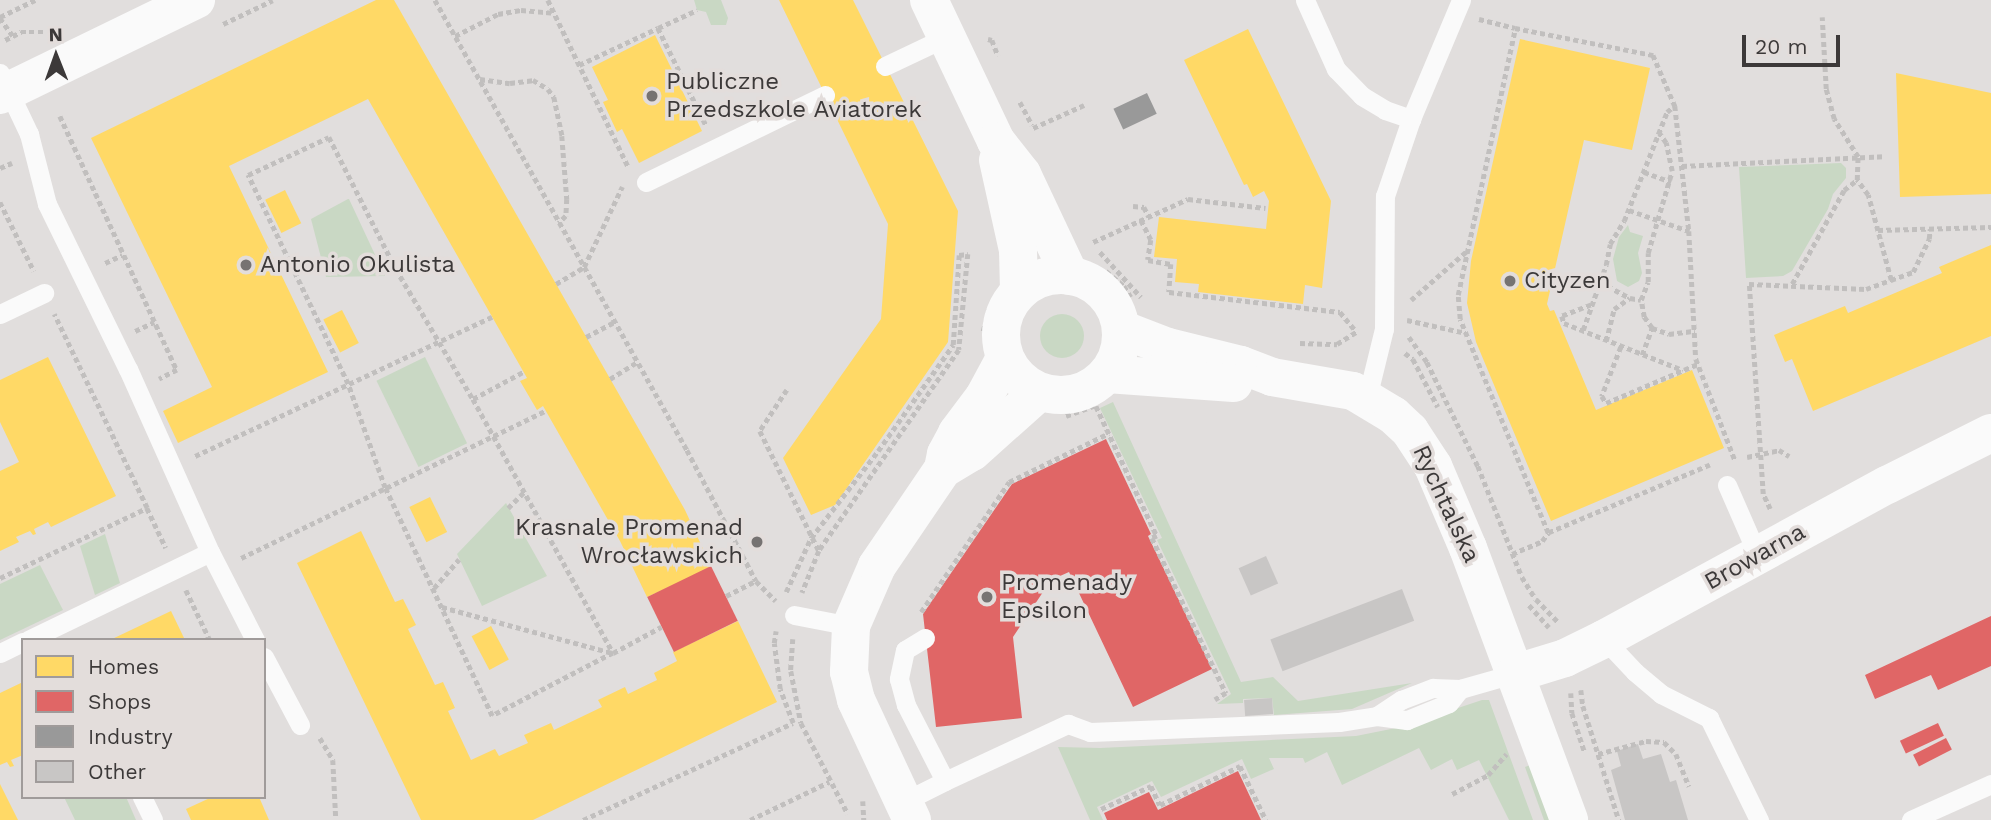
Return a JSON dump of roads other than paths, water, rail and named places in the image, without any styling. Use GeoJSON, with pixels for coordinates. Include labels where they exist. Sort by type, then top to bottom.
{"type":"FeatureCollection","features":[{"type":"Feature","properties":{"kind":"street"},"geometry":{"type":"LineString","coordinates":[[3,86],[196,0]]}},
{"type":"Feature","properties":{"kind":"street"},"geometry":{"type":"LineString","coordinates":[[929,0],[965,37],[996,141],[999,171],[1018,250],[1019,292]]}},
{"type":"Feature","properties":{"kind":"street"},"geometry":{"type":"LineString","coordinates":[[996,141],[1022,174],[1086,272],[1085,280],[1104,294],[1117,314],[1129,316],[1168,347],[1241,365],[1272,377]]}},
{"type":"Feature","properties":{"kind":"street"},"geometry":{"type":"LineString","coordinates":[[1049,405],[1018,379],[1005,358],[1000,341],[1002,323],[1008,306],[1019,292],[1042,278],[1086,272]]}},
{"type":"Feature","properties":{"kind":"street"},"geometry":{"type":"LineString","coordinates":[[1103,393],[1129,316]]}},
{"type":"Feature","properties":{"kind":"street"},"geometry":{"type":"LineString","coordinates":[[907,811],[856,700],[849,673],[851,626],[877,566],[943,469],[946,454],[957,433],[985,397],[1005,358]]}},
{"type":"Feature","properties":{"kind":"street"},"geometry":{"type":"LineString","coordinates":[[943,469],[1063,396],[1087,389],[1103,393],[1236,383],[1272,377]]}},
{"type":"Feature","properties":{"kind":"street","name":"Rychtalska"},"geometry":{"type":"LineString","coordinates":[[1272,377],[1337,386],[1367,398],[1393,415],[1410,431],[1433,466],[1516,673],[1569,820]]}},
{"type":"Feature","properties":{"kind":"street","name":"Browarna"},"geometry":{"type":"LineString","coordinates":[[1516,673],[1583,649],[1886,485],[1991,433]]}},
{"type":"Feature","properties":{"kind":"lane"},"geometry":{"type":"LineString","coordinates":[[1305,0],[1336,69],[1362,96],[1385,110],[1411,119]]}},
{"type":"Feature","properties":{"kind":"lane"},"geometry":{"type":"LineString","coordinates":[[1367,398],[1381,346],[1386,307],[1385,196],[1411,119],[1466,8]]}},
{"type":"Feature","properties":{"kind":"lane"},"geometry":{"type":"LineString","coordinates":[[885,66],[965,37]]}},
{"type":"Feature","properties":{"kind":"lane"},"geometry":{"type":"LineString","coordinates":[[3,86],[29,134],[47,204],[173,467],[214,561],[254,638]]}},
{"type":"Feature","properties":{"kind":"lane"},"geometry":{"type":"LineString","coordinates":[[646,182],[825,95]]}},
{"type":"Feature","properties":{"kind":"lane"},"geometry":{"type":"LineString","coordinates":[[0,314],[44,293]]}},
{"type":"Feature","properties":{"kind":"lane"},"geometry":{"type":"LineString","coordinates":[[1727,485],[1758,556]]}},
{"type":"Feature","properties":{"kind":"lane"},"geometry":{"type":"LineString","coordinates":[[33,638],[214,561]]}},
{"type":"Feature","properties":{"kind":"lane"},"geometry":{"type":"LineString","coordinates":[[787,610],[851,626]]}},
{"type":"Feature","properties":{"kind":"lane"},"geometry":{"type":"LineString","coordinates":[[925,638],[905,650],[899,679],[906,705],[945,781]]}},
{"type":"Feature","properties":{"kind":"lane"},"geometry":{"type":"LineString","coordinates":[[0,653],[21,643]]}},
{"type":"Feature","properties":{"kind":"lane"},"geometry":{"type":"LineString","coordinates":[[1583,649],[1635,672],[1661,694],[1709,718],[1759,820]]}},
{"type":"Feature","properties":{"kind":"lane"},"geometry":{"type":"LineString","coordinates":[[266,661],[300,725]]}},
{"type":"Feature","properties":{"kind":"lane"},"geometry":{"type":"LineString","coordinates":[[907,811],[945,781],[1068,724],[1090,732],[1339,722],[1377,716],[1401,700],[1433,688],[1446,686],[1460,690],[1516,673]]}},
{"type":"Feature","properties":{"kind":"lane"},"geometry":{"type":"LineString","coordinates":[[1911,820],[1991,785]]}},
{"type":"Feature","properties":{"kind":"lane"},"geometry":{"type":"LineString","coordinates":[[143,799],[153,820]]}},
{"type":"Feature","properties":{"kind":"place","name":"Publiczne Przedszkole Aviatorek"},"geometry":{"type":"Point","coordinates":[652,96]}},
{"type":"Feature","properties":{"kind":"place","name":"Antonio Okulista"},"geometry":{"type":"Point","coordinates":[246,265]}},
{"type":"Feature","properties":{"kind":"place","name":"Cityzen"},"geometry":{"type":"Point","coordinates":[1510,281]}},
{"type":"Feature","properties":{"kind":"place","name":"Krasnale Promenad Wrocławskich"},"geometry":{"type":"Point","coordinates":[757,542]}},
{"type":"Feature","properties":{"kind":"place","name":"Promenady Epsilon"},"geometry":{"type":"Point","coordinates":[987,597]}}]}
